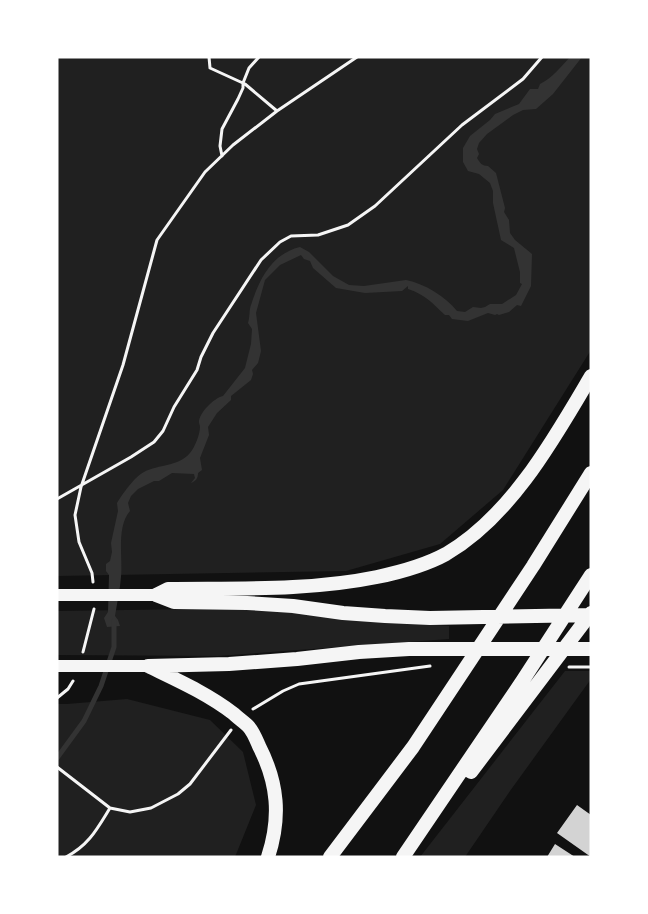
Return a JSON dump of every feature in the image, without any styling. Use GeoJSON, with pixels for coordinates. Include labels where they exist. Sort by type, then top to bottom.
{"type":"FeatureCollection","features":[{"type":"Feature","properties":{"kind":"main road"},"geometry":{"type":"LineString","coordinates":[[156,595],[168,589],[328,585],[376,577],[426,564],[447,553],[469,537],[510,498],[528,476],[591,376]]}},
{"type":"Feature","properties":{"kind":"main road"},"geometry":{"type":"LineString","coordinates":[[330,857],[413,747],[533,566],[591,473]]}},
{"type":"Feature","properties":{"kind":"main road"},"geometry":{"type":"LineString","coordinates":[[405,857],[591,575]]}},
{"type":"Feature","properties":{"kind":"main road"},"geometry":{"type":"LineString","coordinates":[[57,595],[156,595],[174,602],[248,603],[342,613],[430,618],[591,614]]}},
{"type":"Feature","properties":{"kind":"main road"},"geometry":{"type":"LineString","coordinates":[[405,857],[591,614]]}},
{"type":"Feature","properties":{"kind":"main road"},"geometry":{"type":"LineString","coordinates":[[57,666],[229,664],[408,649],[591,649]]}},
{"type":"Feature","properties":{"kind":"main road"},"geometry":{"type":"LineString","coordinates":[[148,666],[218,702],[249,727],[266,759],[274,784],[277,810],[274,839],[268,857]]}},
{"type":"Feature","properties":{"kind":"path"},"geometry":{"type":"LineString","coordinates":[[209,57],[210,68],[243,83],[277,111]]}},
{"type":"Feature","properties":{"kind":"path"},"geometry":{"type":"LineString","coordinates":[[222,156],[220,146],[222,129],[243,88],[249,69],[259,57]]}},
{"type":"Feature","properties":{"kind":"path"},"geometry":{"type":"LineString","coordinates":[[93,583],[92,573],[79,542],[75,515],[81,487],[123,366],[157,240],[205,172],[233,145],[277,111],[357,57]]}},
{"type":"Feature","properties":{"kind":"path"},"geometry":{"type":"LineString","coordinates":[[57,499],[131,458],[154,442],[163,431],[174,407],[197,370],[213,333],[261,260],[280,242],[291,236],[318,235],[348,225],[357,219],[375,206],[462,125],[523,79],[542,57]]}},
{"type":"Feature","properties":{"kind":"path"},"geometry":{"type":"LineString","coordinates":[[81,658],[94,603]]}},
{"type":"Feature","properties":{"kind":"path"},"geometry":{"type":"LineString","coordinates":[[246,714],[299,684],[437,665]]}},
{"type":"Feature","properties":{"kind":"path"},"geometry":{"type":"LineString","coordinates":[[564,667],[591,667]]}},
{"type":"Feature","properties":{"kind":"path"},"geometry":{"type":"LineString","coordinates":[[57,698],[68,689],[76,677]]}},
{"type":"Feature","properties":{"kind":"path"},"geometry":{"type":"LineString","coordinates":[[57,767],[110,808],[130,812],[151,808],[178,794],[190,784],[231,730]]}},
{"type":"Feature","properties":{"kind":"path"},"geometry":{"type":"LineString","coordinates":[[66,857],[92,838],[110,808]]}},
{"type":"Feature","properties":{"kind":"shaded area"},"geometry":{"type":"Polygon","coordinates":[[[57,57],[591,57],[591,350],[503,490],[440,544],[346,571],[57,576],[57,57]]]}},
{"type":"Feature","properties":{"kind":"shaded area"},"geometry":{"type":"Polygon","coordinates":[[[570,57],[582,57],[553,94],[536,109],[523,110],[513,115],[487,134],[477,149],[479,154],[477,158],[480,163],[496,173],[504,212],[509,220],[510,233],[532,254],[531,286],[521,306],[517,305],[509,312],[499,315],[488,313],[468,321],[452,319],[424,297],[408,289],[408,286],[402,291],[365,293],[336,288],[313,268],[310,261],[301,255],[280,265],[265,280],[256,313],[261,351],[258,363],[252,370],[251,380],[231,396],[231,400],[217,413],[208,427],[209,435],[200,458],[202,470],[191,483],[195,478],[194,474],[172,473],[138,489],[131,496],[128,503],[130,511],[123,525],[121,577],[115,616],[120,626],[107,627],[104,618],[108,612],[109,575],[106,571],[106,564],[110,561],[112,552],[111,543],[118,511],[117,503],[140,474],[180,461],[192,450],[199,433],[201,414],[211,403],[223,396],[245,368],[251,344],[252,329],[248,323],[251,305],[262,278],[281,255],[300,247],[309,252],[333,276],[349,285],[364,286],[406,280],[413,282],[441,296],[457,311],[465,312],[473,307],[481,308],[490,304],[502,304],[516,295],[522,284],[514,248],[501,240],[490,183],[479,174],[468,171],[463,162],[463,148],[470,136],[495,114],[519,104],[530,89],[538,89],[540,84],[570,57]]]}},
{"type":"Feature","properties":{"kind":"shaded area"},"geometry":{"type":"Polygon","coordinates":[[[196,609],[294,611],[350,619],[449,626],[449,639],[218,656],[57,655],[57,611],[196,609]]]}},
{"type":"Feature","properties":{"kind":"shaded area"},"geometry":{"type":"Polygon","coordinates":[[[565,671],[591,671],[591,679],[465,857],[420,857],[565,671]]]}},
{"type":"Feature","properties":{"kind":"shaded area"},"geometry":{"type":"Polygon","coordinates":[[[127,699],[210,720],[243,752],[256,805],[235,857],[57,857],[57,704],[127,699]]]}},
{"type":"Feature","properties":{"kind":"building"},"geometry":{"type":"Polygon","coordinates":[[[577,805],[591,815],[591,857],[557,833],[577,805]]]}},
{"type":"Feature","properties":{"kind":"building"},"geometry":{"type":"Polygon","coordinates":[[[555,844],[575,857],[547,857],[555,844]]]}},
{"type":"Feature","properties":{"kind":"waterway"},"geometry":{"type":"LineString","coordinates":[[57,758],[84,721],[101,686],[114,647],[114,621]]}}]}
